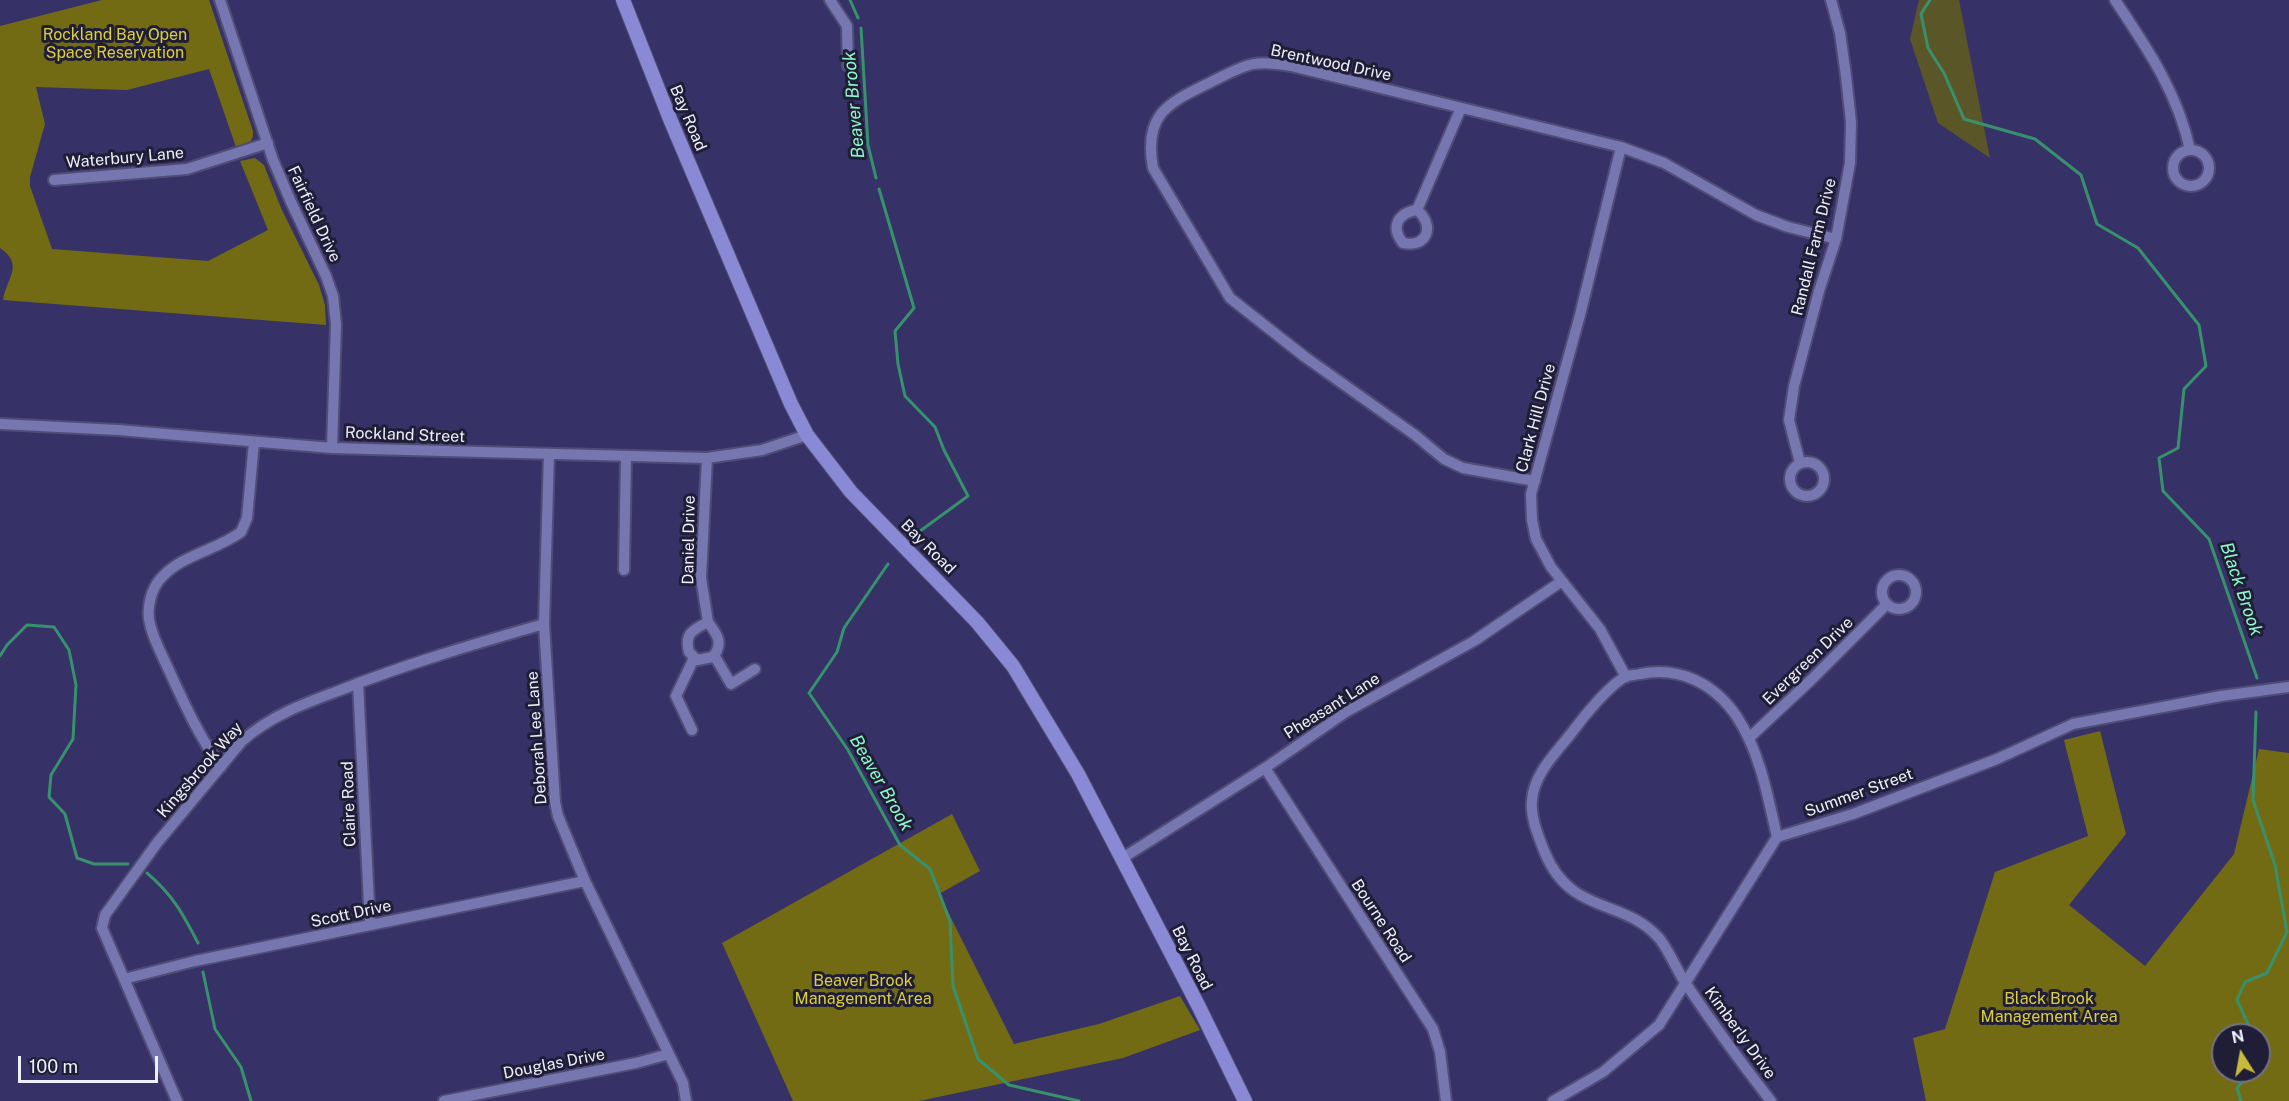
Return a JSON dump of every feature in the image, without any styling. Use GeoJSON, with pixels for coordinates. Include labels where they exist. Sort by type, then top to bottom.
{"type":"FeatureCollection","features":[{"type":"Feature","properties":{"kind":"main road","name":"Bay Road"},"geometry":{"type":"LineString","coordinates":[[623,0],[670,119],[791,404],[807,435],[851,492],[977,621],[1013,666],[1078,774],[1245,1101]]}},
{"type":"Feature","properties":{"kind":"street","name":"Fairfield Drive"},"geometry":{"type":"LineString","coordinates":[[220,0],[268,143],[291,202],[333,296],[336,324],[333,448]]}},
{"type":"Feature","properties":{"kind":"street"},"geometry":{"type":"LineString","coordinates":[[830,0],[847,26],[848,66]]}},
{"type":"Feature","properties":{"kind":"street","name":"Randall Farm Drive"},"geometry":{"type":"LineString","coordinates":[[1800,463],[1790,420],[1794,386],[1819,291],[1836,239],[1850,163],[1851,122],[1840,33],[1831,0]]}},
{"type":"Feature","properties":{"kind":"street"},"geometry":{"type":"LineString","coordinates":[[2115,0],[2138,33],[2175,99],[2190,150]]}},
{"type":"Feature","properties":{"kind":"street","name":"Brentwood Drive"},"geometry":{"type":"LineString","coordinates":[[1534,482],[1463,468],[1444,459],[1415,435],[1305,357],[1230,298],[1153,168],[1150,149],[1154,129],[1164,109],[1179,98],[1242,66],[1266,62],[1622,147],[1665,163],[1756,215],[1788,227],[1836,239]]}},
{"type":"Feature","properties":{"kind":"street"},"geometry":{"type":"LineString","coordinates":[[1417,210],[1461,108]]}},
{"type":"Feature","properties":{"kind":"street","name":"Waterbury Lane"},"geometry":{"type":"LineString","coordinates":[[54,180],[187,169],[268,143]]}},
{"type":"Feature","properties":{"kind":"street","name":"Clark Hill Drive"},"geometry":{"type":"LineString","coordinates":[[1622,147],[1580,315],[1534,482],[1532,511],[1536,539],[1551,567],[1600,629],[1626,676]]}},
{"type":"Feature","properties":{"kind":"street","name":"Rockland Street"},"geometry":{"type":"LineString","coordinates":[[0,424],[108,429],[333,448],[707,458],[762,450],[807,435]]}},
{"type":"Feature","properties":{"kind":"street"},"geometry":{"type":"LineString","coordinates":[[221,767],[202,741],[178,691],[149,623],[149,606],[153,591],[161,577],[186,559],[241,532],[248,518],[254,442]]}},
{"type":"Feature","properties":{"kind":"street","name":"Deborah Lee Lane"},"geometry":{"type":"LineString","coordinates":[[549,454],[544,624],[555,802],[558,816],[585,880],[683,1083],[686,1101]]}},
{"type":"Feature","properties":{"kind":"street"},"geometry":{"type":"LineString","coordinates":[[624,570],[626,456]]}},
{"type":"Feature","properties":{"kind":"street","name":"Daniel Drive"},"geometry":{"type":"LineString","coordinates":[[707,458],[701,578],[708,622],[718,636],[719,645],[714,655]]}},
{"type":"Feature","properties":{"kind":"street","name":"Pheasant Lane"},"geometry":{"type":"LineString","coordinates":[[1121,859],[1265,768],[1346,712],[1474,641],[1562,582]]}},
{"type":"Feature","properties":{"kind":"street","name":"Evergreen Drive"},"geometry":{"type":"LineString","coordinates":[[1749,738],[1887,604]]}},
{"type":"Feature","properties":{"kind":"street"},"geometry":{"type":"LineString","coordinates":[[708,622],[694,628],[689,636],[688,649],[694,658],[702,661],[714,655],[731,684],[755,669]]}},
{"type":"Feature","properties":{"kind":"street","name":"Kingsbrook Way"},"geometry":{"type":"LineString","coordinates":[[177,1101],[102,928],[105,915],[158,843],[242,741],[264,723],[289,710],[358,683],[433,657],[544,624]]}},
{"type":"Feature","properties":{"kind":"street"},"geometry":{"type":"LineString","coordinates":[[692,730],[676,696],[694,658]]}},
{"type":"Feature","properties":{"kind":"street"},"geometry":{"type":"LineString","coordinates":[[1553,1101],[1603,1072],[1659,1025],[1777,837],[1766,785],[1749,738],[1737,716],[1714,690],[1695,679],[1677,673],[1652,672],[1626,676]]}},
{"type":"Feature","properties":{"kind":"street","name":"Kimberly Drive"},"geometry":{"type":"LineString","coordinates":[[1626,676],[1593,706],[1547,763],[1533,792],[1532,812],[1545,852],[1554,870],[1566,886],[1633,920],[1660,938],[1685,983],[1743,1065],[1772,1101]]}},
{"type":"Feature","properties":{"kind":"street","name":"Claire Road"},"geometry":{"type":"LineString","coordinates":[[358,683],[370,924]]}},
{"type":"Feature","properties":{"kind":"street","name":"Summer Street"},"geometry":{"type":"LineString","coordinates":[[1777,837],[1853,813],[1996,759],[2073,724],[2221,696],[2289,687]]}},
{"type":"Feature","properties":{"kind":"street","name":"Bourne Road"},"geometry":{"type":"LineString","coordinates":[[1265,768],[1433,1029],[1440,1052],[1446,1101]]}},
{"type":"Feature","properties":{"kind":"street","name":"Scott Drive"},"geometry":{"type":"LineString","coordinates":[[124,979],[195,961],[585,880]]}},
{"type":"Feature","properties":{"kind":"street","name":"Douglas Drive"},"geometry":{"type":"LineString","coordinates":[[444,1101],[636,1063],[669,1054]]}},
{"type":"Feature","properties":{"kind":"shaded area"},"geometry":{"type":"Polygon","coordinates":[[[1919,0],[1959,0],[1990,158],[1938,123],[1910,39],[1919,0]]]}},
{"type":"Feature","properties":{"kind":"green space","name":"Rockland Bay Open Space Reservation"},"geometry":{"type":"Polygon","coordinates":[[[102,0],[209,0],[253,135],[249,143],[237,150],[209,69],[127,90],[36,87],[45,124],[30,177],[30,186],[52,249],[208,261],[268,230],[240,161],[255,158],[264,165],[281,208],[319,285],[325,305],[326,325],[3,300],[13,266],[7,254],[0,248],[0,26],[102,0]]]}},
{"type":"Feature","properties":{"kind":"green space","name":"Black Brook Management Area"},"geometry":{"type":"Polygon","coordinates":[[[2100,731],[2126,834],[2069,905],[2145,966],[2234,854],[2259,749],[2289,753],[2289,1101],[1926,1101],[1913,1038],[1945,1029],[1995,872],[2088,836],[2064,740],[2100,731]]]}},
{"type":"Feature","properties":{"kind":"green space","name":"Beaver Brook Management Area"},"geometry":{"type":"Polygon","coordinates":[[[952,814],[980,871],[939,894],[1014,1044],[1099,1024],[1180,996],[1200,1030],[1123,1058],[919,1101],[793,1101],[722,943],[952,814]]]}},
{"type":"Feature","properties":{"kind":"waterway","name":"Beaver Brook"},"geometry":{"type":"LineString","coordinates":[[850,0],[858,18]]}},
{"type":"Feature","properties":{"kind":"waterway","name":"Black Brook"},"geometry":{"type":"LineString","coordinates":[[1930,0],[1921,14],[1928,48],[1944,73],[1964,119],[2035,139],[2081,175],[2097,224],[2138,248],[2199,325],[2206,366],[2184,389],[2178,448],[2159,458],[2163,491],[2209,539],[2257,678]]}},
{"type":"Feature","properties":{"kind":"waterway","name":"Beaver Brook"},"geometry":{"type":"LineString","coordinates":[[861,28],[868,145],[876,178]]}},
{"type":"Feature","properties":{"kind":"waterway","name":"Beaver Brook"},"geometry":{"type":"LineString","coordinates":[[879,189],[914,308],[895,331],[898,364],[905,396],[935,427],[944,450],[968,496],[916,534]]}},
{"type":"Feature","properties":{"kind":"waterway","name":"Beaver Brook"},"geometry":{"type":"LineString","coordinates":[[888,564],[844,628],[837,652],[809,693],[848,750],[900,845],[930,869],[950,921],[953,986],[978,1059],[1009,1085],[1079,1101]]}},
{"type":"Feature","properties":{"kind":"waterway"},"geometry":{"type":"LineString","coordinates":[[0,656],[7,645],[27,625],[54,627],[69,650],[76,685],[73,739],[51,775],[49,797],[65,814],[77,858],[94,864],[128,864]]}},
{"type":"Feature","properties":{"kind":"waterway","name":"Black Brook"},"geometry":{"type":"LineString","coordinates":[[2248,1023],[2237,1000],[2245,982],[2267,973],[2287,932],[2275,865],[2253,800],[2256,712]]}},
{"type":"Feature","properties":{"kind":"waterway"},"geometry":{"type":"LineString","coordinates":[[147,873],[177,905],[198,943]]}},
{"type":"Feature","properties":{"kind":"waterway"},"geometry":{"type":"LineString","coordinates":[[203,972],[215,1029],[241,1067],[251,1101]]}},
{"type":"Feature","properties":{"kind":"waterway","name":"Black Brook"},"geometry":{"type":"LineString","coordinates":[[2241,1083],[2237,1088],[2241,1101]]}}]}
